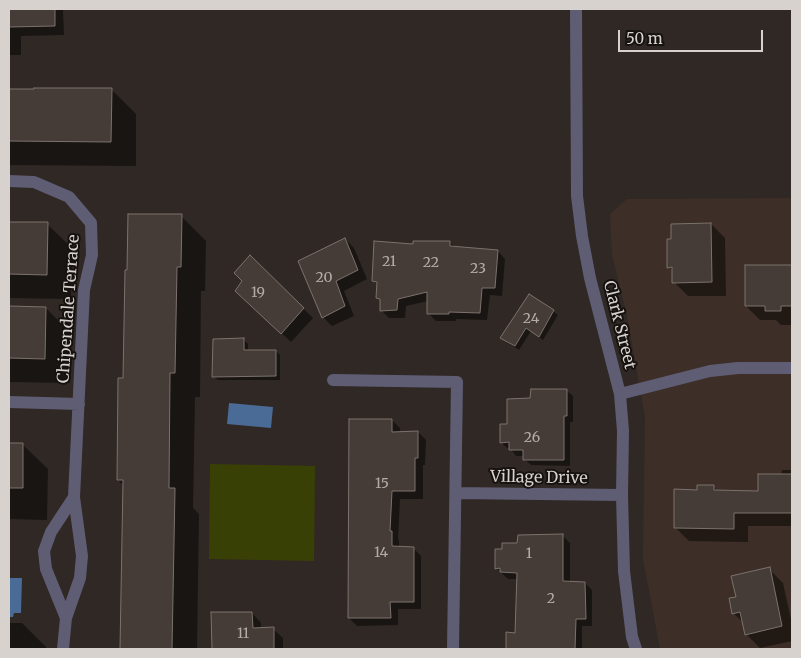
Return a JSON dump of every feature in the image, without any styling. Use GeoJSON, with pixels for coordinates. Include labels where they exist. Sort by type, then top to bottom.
{"type":"FeatureCollection","features":[{"type":"Feature","properties":{"kind":"street","name":"Clark Street"},"geometry":{"type":"LineString","coordinates":[[576,9],[578,204],[590,278],[620,394],[623,431],[624,571],[632,637],[636,649]]}},
{"type":"Feature","properties":{"kind":"street","name":"Chipendale Terrace"},"geometry":{"type":"LineString","coordinates":[[9,181],[34,182],[69,197],[91,223],[92,255],[84,290],[74,497],[82,556],[80,578],[66,618],[64,649]]}},
{"type":"Feature","properties":{"kind":"street"},"geometry":{"type":"LineString","coordinates":[[620,394],[710,371],[738,368],[792,368]]}},
{"type":"Feature","properties":{"kind":"street"},"geometry":{"type":"LineString","coordinates":[[333,380],[457,382],[453,649]]}},
{"type":"Feature","properties":{"kind":"street","name":"Chipendale Terrace"},"geometry":{"type":"LineString","coordinates":[[9,402],[79,404]]}},
{"type":"Feature","properties":{"kind":"street","name":"Village Drive"},"geometry":{"type":"LineString","coordinates":[[456,492],[622,495]]}},
{"type":"Feature","properties":{"kind":"street","name":"Chipendale Terrace"},"geometry":{"type":"LineString","coordinates":[[66,618],[46,569],[44,551],[51,532],[74,497]]}},
{"type":"Feature","properties":{"kind":"shaded area"},"geometry":{"type":"Polygon","coordinates":[[[792,198],[792,649],[660,649],[643,559],[645,417],[627,316],[612,255],[610,214],[627,199],[792,198]]]}},
{"type":"Feature","properties":{"kind":"green space"},"geometry":{"type":"Polygon","coordinates":[[[210,464],[315,466],[314,561],[209,559],[210,464]]]}},
{"type":"Feature","properties":{"kind":"water"},"geometry":{"type":"Polygon","coordinates":[[[229,403],[273,407],[271,428],[227,424],[229,403]]]}},
{"type":"Feature","properties":{"kind":"water"},"geometry":{"type":"Polygon","coordinates":[[[9,578],[22,578],[21,613],[14,613],[13,617],[9,617],[9,578]]]}},
{"type":"Feature","properties":{"kind":"building"},"geometry":{"type":"Polygon","coordinates":[[[9,9],[55,9],[55,26],[9,27],[9,9]]]}},
{"type":"Feature","properties":{"kind":"building"},"geometry":{"type":"Polygon","coordinates":[[[112,88],[111,142],[9,141],[9,89],[112,88]]]}},
{"type":"Feature","properties":{"kind":"building"},"geometry":{"type":"Polygon","coordinates":[[[128,214],[182,214],[181,267],[177,267],[175,373],[170,373],[169,488],[175,488],[172,649],[120,649],[123,480],[117,480],[118,378],[123,378],[128,214]]]}},
{"type":"Feature","properties":{"kind":"building"},"geometry":{"type":"Polygon","coordinates":[[[9,222],[48,222],[47,275],[9,274],[9,222]]]}},
{"type":"Feature","properties":{"kind":"building"},"geometry":{"type":"Polygon","coordinates":[[[711,223],[712,282],[672,283],[672,267],[667,268],[667,239],[671,239],[671,224],[711,223]]]}},
{"type":"Feature","properties":{"kind":"building"},"geometry":{"type":"Polygon","coordinates":[[[345,238],[358,270],[336,281],[345,306],[322,318],[298,261],[345,238]]]}},
{"type":"Feature","properties":{"kind":"building"},"geometry":{"type":"Polygon","coordinates":[[[374,241],[413,244],[413,241],[450,241],[450,246],[498,250],[495,288],[482,288],[480,313],[449,312],[449,314],[427,314],[427,292],[398,299],[397,310],[380,311],[380,299],[376,298],[377,282],[372,281],[374,241]]]}},
{"type":"Feature","properties":{"kind":"building"},"geometry":{"type":"Polygon","coordinates":[[[250,255],[304,308],[281,334],[235,291],[242,281],[234,273],[250,255]]]}},
{"type":"Feature","properties":{"kind":"building"},"geometry":{"type":"Polygon","coordinates":[[[745,265],[792,265],[792,306],[781,306],[781,311],[765,311],[765,306],[745,306],[745,265]]]}},
{"type":"Feature","properties":{"kind":"building"},"geometry":{"type":"Polygon","coordinates":[[[529,294],[554,310],[539,337],[526,328],[515,346],[500,338],[529,294]]]}},
{"type":"Feature","properties":{"kind":"building"},"geometry":{"type":"Polygon","coordinates":[[[9,306],[46,307],[45,359],[9,358],[9,306]]]}},
{"type":"Feature","properties":{"kind":"building"},"geometry":{"type":"Polygon","coordinates":[[[244,338],[244,350],[276,350],[276,376],[212,377],[213,339],[244,338]]]}},
{"type":"Feature","properties":{"kind":"building"},"geometry":{"type":"Polygon","coordinates":[[[531,389],[567,389],[567,416],[564,416],[564,460],[523,460],[523,450],[509,450],[509,442],[500,443],[500,424],[507,424],[507,399],[530,398],[531,389]]]}},
{"type":"Feature","properties":{"kind":"building"},"geometry":{"type":"Polygon","coordinates":[[[349,419],[392,419],[392,432],[418,431],[418,458],[415,458],[415,491],[392,491],[390,531],[392,531],[392,546],[414,547],[414,602],[390,602],[391,618],[348,618],[349,419]]]}},
{"type":"Feature","properties":{"kind":"building"},"geometry":{"type":"Polygon","coordinates":[[[9,443],[23,443],[23,488],[9,488],[9,443]]]}},
{"type":"Feature","properties":{"kind":"building"},"geometry":{"type":"Polygon","coordinates":[[[758,474],[792,474],[792,513],[734,513],[734,529],[674,528],[674,489],[697,490],[697,485],[714,485],[714,490],[758,491],[758,474]]]}},
{"type":"Feature","properties":{"kind":"building"},"geometry":{"type":"Polygon","coordinates":[[[563,534],[563,581],[585,582],[586,619],[576,619],[575,649],[506,649],[506,632],[515,633],[517,573],[500,572],[500,568],[495,569],[495,549],[502,549],[502,543],[517,543],[518,535],[563,534]]]}},
{"type":"Feature","properties":{"kind":"building"},"geometry":{"type":"Polygon","coordinates":[[[770,567],[782,626],[745,635],[740,612],[732,614],[729,598],[736,597],[731,576],[770,567]]]}},
{"type":"Feature","properties":{"kind":"building"},"geometry":{"type":"Polygon","coordinates":[[[211,612],[252,612],[253,628],[274,627],[274,649],[212,649],[211,612]]]}}]}
